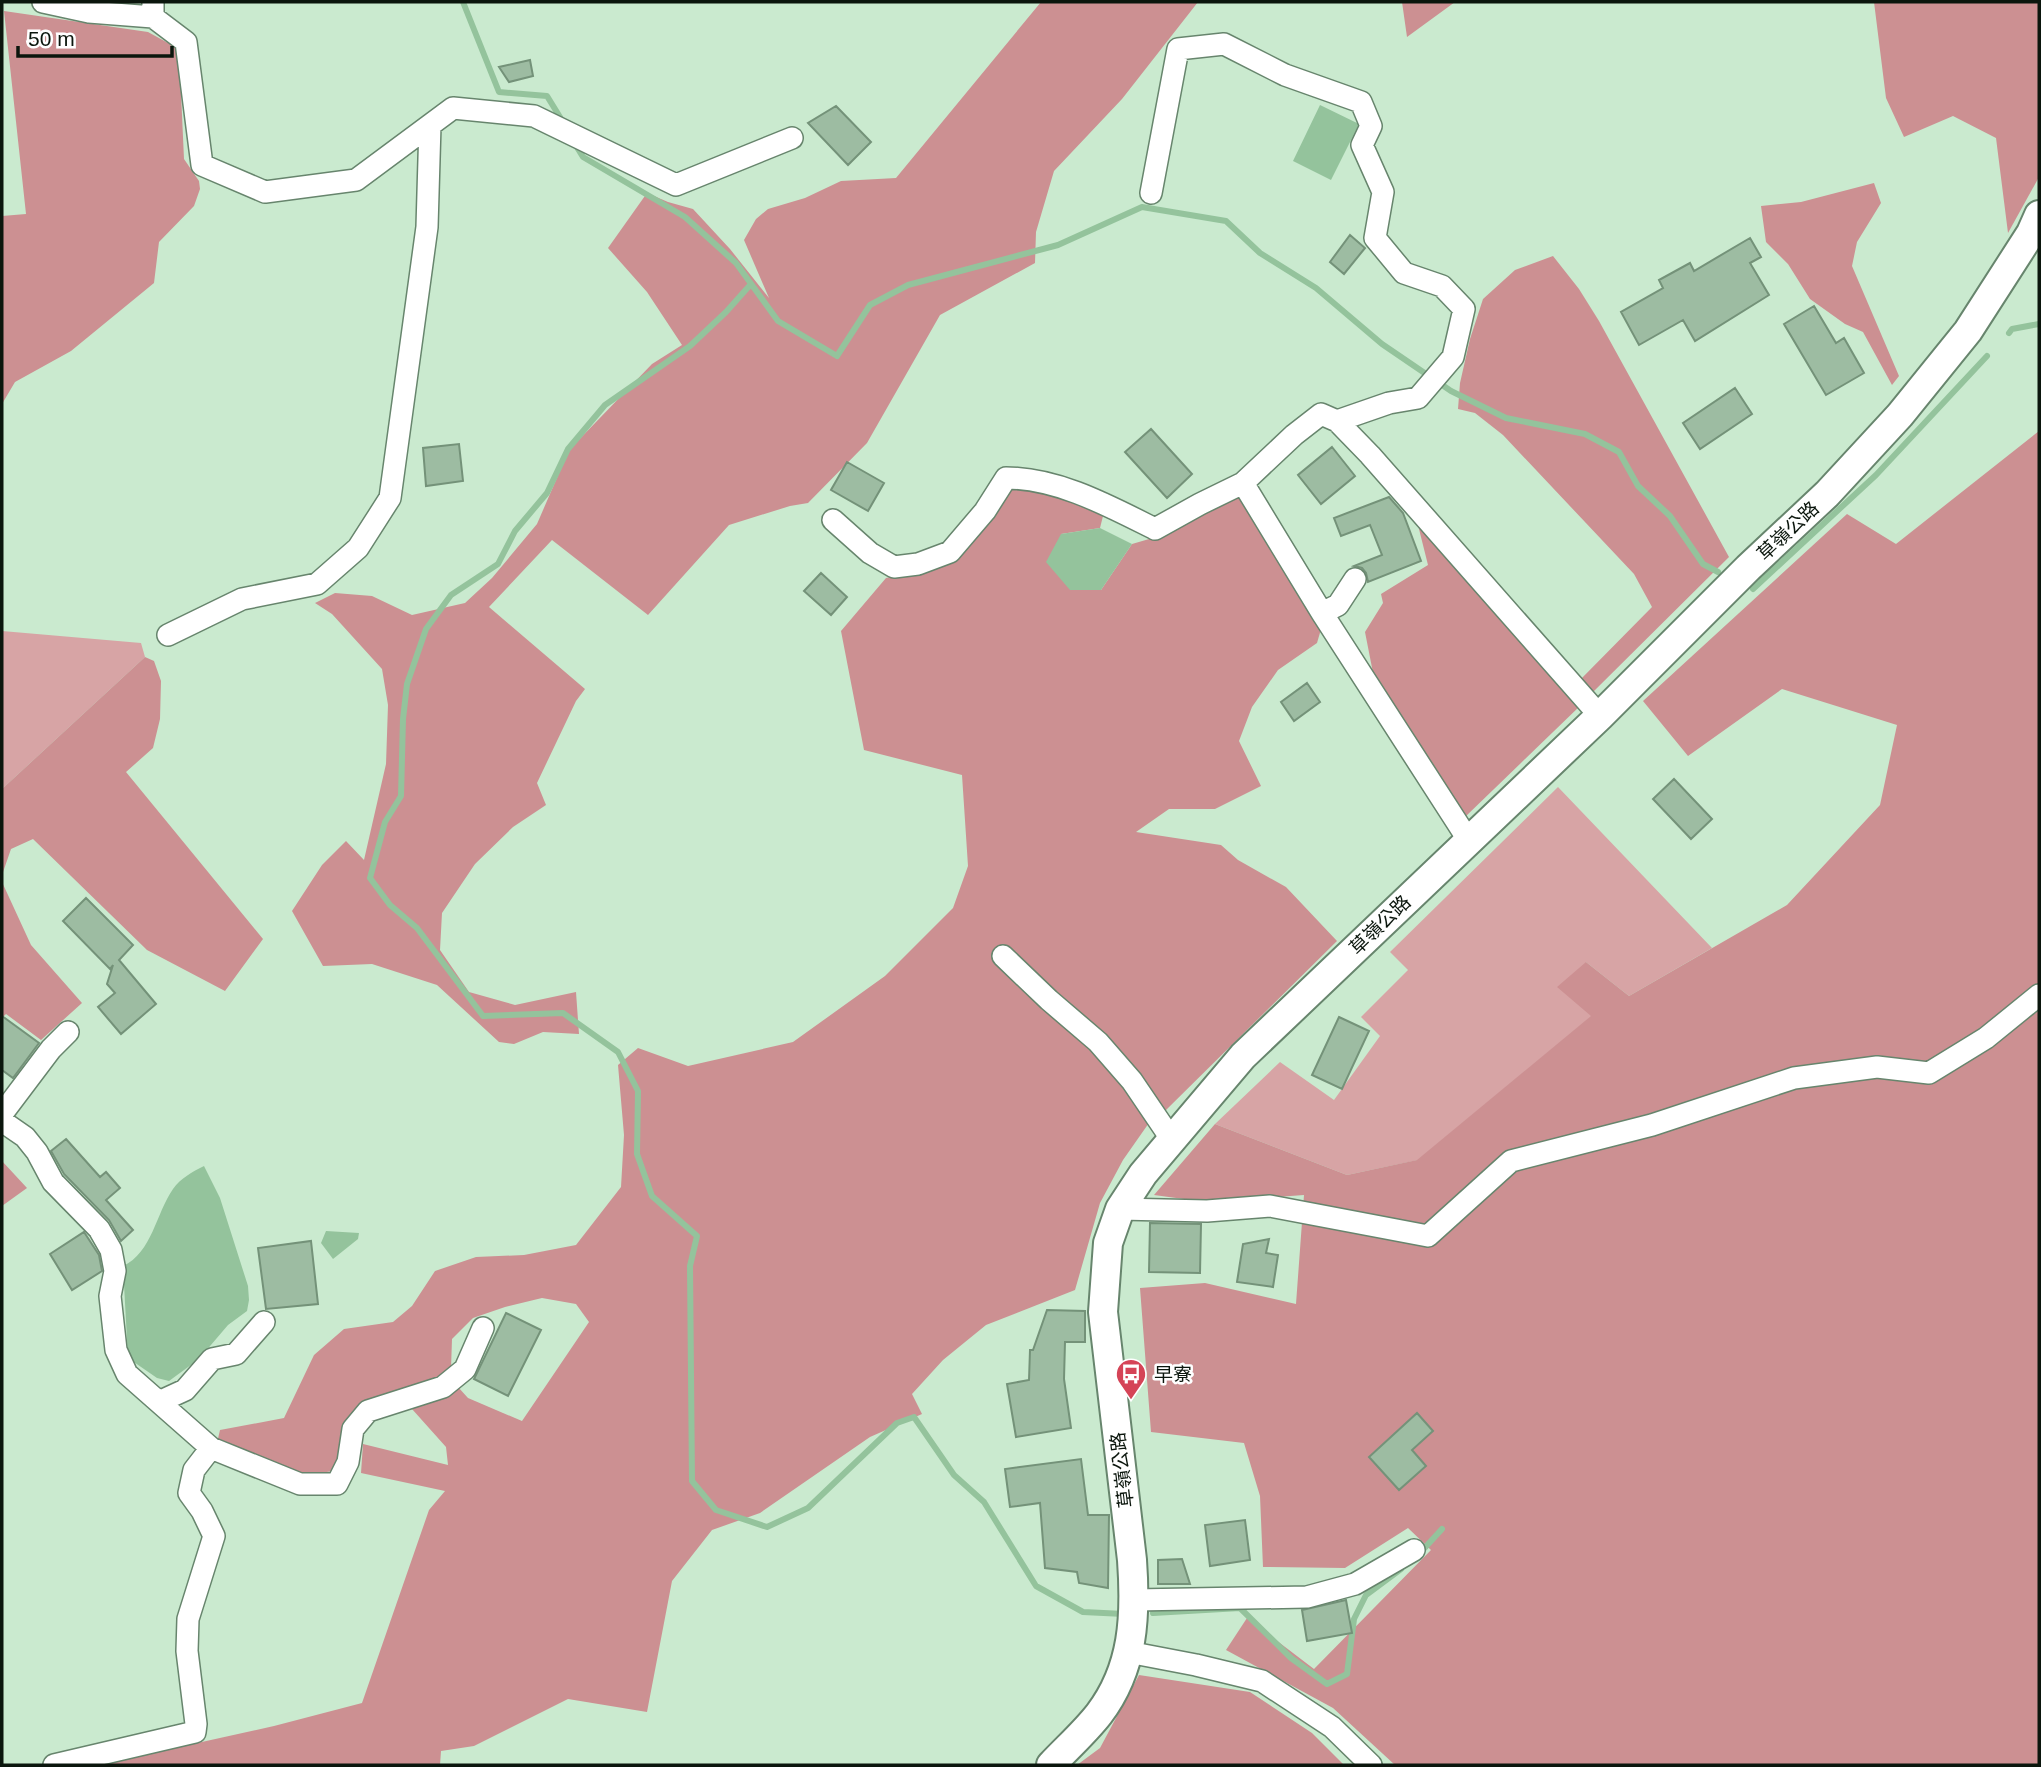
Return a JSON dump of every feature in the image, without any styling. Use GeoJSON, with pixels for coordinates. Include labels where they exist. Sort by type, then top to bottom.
{"type":"FeatureCollection","features":[{"type":"Feature","properties":{"kind":"main road","name":"草嶺公路"},"geometry":{"type":"LineString","coordinates":[[1051,1765],[1099,1714],[1117,1684],[1133,1635],[1135,1600],[1103,1312],[1108,1243],[1121,1209],[1143,1174],[1243,1056],[1600,716],[1748,568],[1827,494],[1900,415],[1968,331],[2031,233],[2039,215]]}},
{"type":"Feature","properties":{"kind":"street"},"geometry":{"type":"LineString","coordinates":[[43,2],[89,12],[153,9],[186,42],[202,165],[265,192],[356,180],[453,108],[534,116],[676,185],[792,138]]}},
{"type":"Feature","properties":{"kind":"street"},"geometry":{"type":"LineString","coordinates":[[1151,193],[1178,49],[1224,44],[1285,75],[1361,102],[1371,126],[1362,145],[1383,192],[1375,238],[1404,273],[1442,286],[1464,309],[1453,357],[1418,398],[1389,403],[1337,421]]}},
{"type":"Feature","properties":{"kind":"street"},"geometry":{"type":"LineString","coordinates":[[168,635],[242,598],[317,584],[358,548],[390,498],[427,227],[430,125]]}},
{"type":"Feature","properties":{"kind":"street"},"geometry":{"type":"LineString","coordinates":[[833,520],[870,553],[894,567],[918,564],[950,552],[985,511],[1006,478],[1026,478],[1106,504],[1155,529],[1243,483],[1294,435],[1321,414],[1337,421],[1370,455],[1600,716]]}},
{"type":"Feature","properties":{"kind":"street"},"geometry":{"type":"LineString","coordinates":[[1243,483],[1322,613],[1469,841]]}},
{"type":"Feature","properties":{"kind":"street"},"geometry":{"type":"LineString","coordinates":[[1322,613],[1338,605],[1354,579]]}},
{"type":"Feature","properties":{"kind":"street"},"geometry":{"type":"LineString","coordinates":[[1003,956],[1098,1042],[1132,1081],[1172,1140]]}},
{"type":"Feature","properties":{"kind":"street"},"geometry":{"type":"LineString","coordinates":[[1121,1209],[1207,1211],[1270,1206],[1428,1236],[1511,1161],[1652,1125],[1794,1078],[1877,1067],[1929,1073],[1986,1038],[2039,995]]}},
{"type":"Feature","properties":{"kind":"street"},"geometry":{"type":"LineString","coordinates":[[2,1114],[51,1049],[68,1032]]}},
{"type":"Feature","properties":{"kind":"street"},"geometry":{"type":"LineString","coordinates":[[2,1121],[25,1137],[37,1152],[53,1182],[99,1229],[105,1239],[114,1259],[110,1296],[116,1350],[127,1374],[161,1401],[211,1448],[300,1484],[337,1484],[348,1462],[353,1429],[368,1411],[443,1387],[466,1370],[483,1328]]}},
{"type":"Feature","properties":{"kind":"street"},"geometry":{"type":"LineString","coordinates":[[161,1401],[185,1390],[212,1359],[236,1354],[264,1322]]}},
{"type":"Feature","properties":{"kind":"street"},"geometry":{"type":"LineString","coordinates":[[54,1765],[195,1732],[187,1651],[188,1619],[214,1536],[202,1511],[189,1493],[194,1470],[211,1448]]}},
{"type":"Feature","properties":{"kind":"street"},"geometry":{"type":"LineString","coordinates":[[1135,1600],[1307,1597],[1355,1584],[1414,1550]]}},
{"type":"Feature","properties":{"kind":"street"},"geometry":{"type":"LineString","coordinates":[[1128,1652],[1262,1681],[1332,1727],[1371,1765]]}},
{"type":"Feature","properties":{"kind":"shaded area"},"geometry":{"type":"Polygon","coordinates":[[[1041,2],[1198,2],[1122,99],[1054,171],[1036,232],[1035,263],[940,315],[867,443],[808,503],[729,525],[648,615],[552,540],[489,607],[585,689],[576,701],[537,783],[546,805],[513,827],[475,864],[442,913],[440,950],[469,992],[515,1005],[576,992],[579,1034],[543,1032],[514,1044],[499,1042],[437,985],[372,964],[323,966],[292,911],[322,865],[346,841],[364,860],[386,764],[388,705],[382,669],[332,614],[315,603],[335,593],[372,596],[412,615],[465,603],[492,578],[537,524],[569,450],[652,364],[682,345],[647,292],[608,248],[647,193],[693,209],[730,249],[769,298],[744,240],[756,219],[768,209],[805,198],[841,181],[896,178],[1041,2]]]}},
{"type":"Feature","properties":{"kind":"shaded area"},"geometry":{"type":"Polygon","coordinates":[[[1402,2],[1455,2],[1407,37],[1402,2]]]}},
{"type":"Feature","properties":{"kind":"shaded area"},"geometry":{"type":"Polygon","coordinates":[[[1874,2],[2039,2],[2039,177],[2008,233],[1996,138],[1953,116],[1904,137],[1886,98],[1874,2]]]}},
{"type":"Feature","properties":{"kind":"shaded area"},"geometry":{"type":"Polygon","coordinates":[[[4,11],[148,32],[179,49],[184,159],[199,181],[200,189],[194,206],[159,242],[154,283],[71,351],[15,382],[2,404],[2,216],[26,214],[4,11]]]}},
{"type":"Feature","properties":{"kind":"shaded area"},"geometry":{"type":"Polygon","coordinates":[[[1320,105],[1359,124],[1331,180],[1293,161],[1320,105]]]}},
{"type":"Feature","properties":{"kind":"shaded area"},"geometry":{"type":"Polygon","coordinates":[[[1874,183],[1881,203],[1857,242],[1852,266],[1899,376],[1892,385],[1863,332],[1845,324],[1810,299],[1788,264],[1766,242],[1761,206],[1801,202],[1874,183]]]}},
{"type":"Feature","properties":{"kind":"shaded area"},"geometry":{"type":"Polygon","coordinates":[[[1553,256],[1579,289],[1599,321],[1729,557],[1592,693],[1580,680],[1652,607],[1634,574],[1503,435],[1475,413],[1458,409],[1460,383],[1470,339],[1483,299],[1515,270],[1553,256]]]}},
{"type":"Feature","properties":{"kind":"shaded area"},"geometry":{"type":"Polygon","coordinates":[[[2039,431],[2039,1765],[1395,1765],[1333,1708],[1226,1650],[1247,1618],[1314,1669],[1431,1550],[1408,1528],[1345,1568],[1263,1567],[1260,1496],[1244,1443],[1151,1432],[1140,1288],[1205,1283],[1296,1304],[1304,1195],[1206,1202],[1154,1195],[1215,1124],[1347,1175],[1417,1160],[1591,1016],[1557,987],[1586,962],[1629,996],[1787,905],[1880,805],[1897,725],[1782,689],[1688,756],[1643,701],[1847,514],[1896,544],[2039,431]]]}},
{"type":"Feature","properties":{"kind":"shaded area"},"geometry":{"type":"Polygon","coordinates":[[[1035,487],[1104,512],[1100,528],[1061,534],[1101,590],[1132,544],[1156,537],[1245,492],[1326,612],[1317,643],[1278,670],[1252,707],[1239,741],[1261,786],[1215,809],[1169,809],[1136,832],[1221,845],[1238,860],[1286,887],[1337,941],[1165,1111],[1104,1036],[1007,946],[996,950],[1115,1072],[1151,1120],[1123,1160],[1100,1203],[1075,1290],[986,1325],[943,1360],[912,1394],[922,1414],[870,1437],[760,1513],[712,1530],[672,1581],[647,1712],[568,1699],[474,1746],[441,1751],[440,1765],[98,1765],[274,1726],[362,1703],[429,1510],[445,1491],[361,1473],[363,1444],[448,1465],[446,1447],[412,1409],[458,1387],[468,1398],[522,1421],[589,1322],[576,1304],[542,1298],[473,1318],[452,1339],[451,1369],[429,1384],[381,1396],[342,1450],[333,1471],[308,1475],[292,1471],[217,1443],[220,1430],[284,1418],[314,1355],[344,1329],[393,1322],[412,1306],[435,1271],[476,1257],[524,1255],[576,1245],[621,1187],[624,1135],[618,1065],[638,1048],[688,1066],[793,1042],[885,976],[953,908],[968,866],[962,775],[864,750],[841,631],[886,578],[916,572],[950,560],[991,521],[1008,488],[1035,487]]]}},
{"type":"Feature","properties":{"kind":"shaded area"},"geometry":{"type":"Polygon","coordinates":[[[1418,525],[1581,705],[1464,818],[1375,683],[1365,632],[1383,603],[1381,594],[1428,565],[1418,525]]]}},
{"type":"Feature","properties":{"kind":"shaded area"},"geometry":{"type":"Polygon","coordinates":[[[1100,528],[1132,544],[1101,590],[1070,590],[1046,562],[1061,534],[1100,528]]]}},
{"type":"Feature","properties":{"kind":"shaded area"},"geometry":{"type":"Polygon","coordinates":[[[2,631],[141,643],[145,657],[2,789],[2,631]]]}},
{"type":"Feature","properties":{"kind":"shaded area"},"geometry":{"type":"Polygon","coordinates":[[[145,657],[154,661],[161,681],[160,719],[153,748],[126,772],[263,939],[225,991],[147,950],[33,839],[11,849],[2,875],[2,789],[145,657]]]}},
{"type":"Feature","properties":{"kind":"shaded area"},"geometry":{"type":"Polygon","coordinates":[[[1558,787],[1712,948],[1629,996],[1586,962],[1592,1016],[1418,1160],[1347,1175],[1215,1124],[1280,1062],[1334,1100],[1380,1036],[1361,1017],[1408,970],[1390,952],[1558,787]]]}},
{"type":"Feature","properties":{"kind":"shaded area"},"geometry":{"type":"Polygon","coordinates":[[[2,882],[31,945],[82,1003],[41,1040],[6,1014],[2,1018],[2,882]]]}},
{"type":"Feature","properties":{"kind":"shaded area"},"geometry":{"type":"Polygon","coordinates":[[[2,1161],[27,1188],[2,1206],[2,1161]]]}},
{"type":"Feature","properties":{"kind":"shaded area"},"geometry":{"type":"Polygon","coordinates":[[[204,1166],[220,1198],[248,1286],[249,1300],[247,1311],[228,1325],[199,1359],[169,1381],[157,1378],[128,1358],[123,1266],[141,1252],[176,1185],[204,1166]]]}},
{"type":"Feature","properties":{"kind":"shaded area"},"geometry":{"type":"Polygon","coordinates":[[[326,1231],[359,1233],[358,1239],[333,1259],[321,1243],[326,1231]]]}},
{"type":"Feature","properties":{"kind":"shaded area"},"geometry":{"type":"Polygon","coordinates":[[[1139,1675],[1250,1692],[1312,1733],[1344,1765],[1077,1765],[1100,1748],[1139,1675]]]}},
{"type":"Feature","properties":{"kind":"building"},"geometry":{"type":"Polygon","coordinates":[[[530,60],[533,76],[509,82],[499,67],[530,60]]]}},
{"type":"Feature","properties":{"kind":"building"},"geometry":{"type":"Polygon","coordinates":[[[836,106],[871,142],[848,165],[808,123],[836,106]]]}},
{"type":"Feature","properties":{"kind":"building"},"geometry":{"type":"Polygon","coordinates":[[[1350,235],[1365,248],[1344,274],[1330,262],[1350,235]]]}},
{"type":"Feature","properties":{"kind":"building"},"geometry":{"type":"Polygon","coordinates":[[[1750,238],[1761,257],[1750,263],[1769,295],[1695,341],[1683,320],[1639,345],[1621,312],[1663,288],[1659,280],[1690,263],[1694,271],[1750,238]]]}},
{"type":"Feature","properties":{"kind":"building"},"geometry":{"type":"Polygon","coordinates":[[[1814,306],[1836,343],[1844,338],[1864,373],[1826,395],[1784,324],[1814,306]]]}},
{"type":"Feature","properties":{"kind":"building"},"geometry":{"type":"Polygon","coordinates":[[[1735,388],[1752,414],[1700,449],[1683,423],[1735,388]]]}},
{"type":"Feature","properties":{"kind":"building"},"geometry":{"type":"Polygon","coordinates":[[[1151,429],[1192,474],[1167,498],[1125,452],[1151,429]]]}},
{"type":"Feature","properties":{"kind":"building"},"geometry":{"type":"Polygon","coordinates":[[[459,444],[463,481],[426,486],[423,448],[459,444]]]}},
{"type":"Feature","properties":{"kind":"building"},"geometry":{"type":"Polygon","coordinates":[[[1332,447],[1355,476],[1321,504],[1298,475],[1332,447]]]}},
{"type":"Feature","properties":{"kind":"building"},"geometry":{"type":"Polygon","coordinates":[[[847,462],[884,483],[868,511],[831,490],[847,462]]]}},
{"type":"Feature","properties":{"kind":"building"},"geometry":{"type":"Polygon","coordinates":[[[1389,497],[1403,513],[1421,561],[1368,582],[1362,568],[1354,566],[1382,555],[1370,525],[1341,536],[1334,518],[1389,497]]]}},
{"type":"Feature","properties":{"kind":"building"},"geometry":{"type":"Polygon","coordinates":[[[821,573],[847,597],[831,615],[804,591],[821,573]]]}},
{"type":"Feature","properties":{"kind":"building"},"geometry":{"type":"Polygon","coordinates":[[[1307,683],[1320,702],[1294,721],[1281,702],[1307,683]]]}},
{"type":"Feature","properties":{"kind":"building"},"geometry":{"type":"Polygon","coordinates":[[[1674,779],[1712,819],[1691,839],[1653,799],[1674,779]]]}},
{"type":"Feature","properties":{"kind":"building"},"geometry":{"type":"Polygon","coordinates":[[[86,898],[133,945],[119,960],[156,1004],[121,1034],[98,1007],[115,993],[107,984],[113,965],[110,969],[63,921],[86,898]]]}},
{"type":"Feature","properties":{"kind":"building"},"geometry":{"type":"Polygon","coordinates":[[[2,1016],[39,1043],[13,1078],[2,1070],[2,1016]]]}},
{"type":"Feature","properties":{"kind":"building"},"geometry":{"type":"Polygon","coordinates":[[[1339,1017],[1369,1031],[1342,1089],[1312,1075],[1339,1017]]]}},
{"type":"Feature","properties":{"kind":"building"},"geometry":{"type":"Polygon","coordinates":[[[66,1139],[100,1177],[106,1172],[120,1188],[106,1200],[133,1230],[121,1241],[109,1220],[64,1174],[51,1151],[66,1139]]]}},
{"type":"Feature","properties":{"kind":"building"},"geometry":{"type":"Polygon","coordinates":[[[1150,1223],[1201,1224],[1200,1273],[1149,1272],[1150,1223]]]}},
{"type":"Feature","properties":{"kind":"building"},"geometry":{"type":"Polygon","coordinates":[[[84,1232],[99,1255],[102,1271],[72,1290],[50,1254],[84,1232]]]}},
{"type":"Feature","properties":{"kind":"building"},"geometry":{"type":"Polygon","coordinates":[[[1269,1239],[1266,1253],[1278,1255],[1273,1287],[1237,1282],[1243,1244],[1269,1239]]]}},
{"type":"Feature","properties":{"kind":"building"},"geometry":{"type":"Polygon","coordinates":[[[311,1241],[318,1304],[266,1309],[258,1248],[311,1241]]]}},
{"type":"Feature","properties":{"kind":"building"},"geometry":{"type":"Polygon","coordinates":[[[1047,1310],[1085,1311],[1085,1342],[1065,1342],[1064,1379],[1071,1428],[1016,1437],[1007,1384],[1029,1380],[1030,1350],[1033,1350],[1047,1310]]]}},
{"type":"Feature","properties":{"kind":"building"},"geometry":{"type":"Polygon","coordinates":[[[506,1313],[541,1330],[508,1396],[474,1379],[506,1313]]]}},
{"type":"Feature","properties":{"kind":"building"},"geometry":{"type":"Polygon","coordinates":[[[1417,1413],[1433,1431],[1412,1450],[1426,1466],[1399,1490],[1369,1457],[1417,1413]]]}},
{"type":"Feature","properties":{"kind":"building"},"geometry":{"type":"Polygon","coordinates":[[[1081,1459],[1088,1515],[1109,1515],[1108,1588],[1079,1583],[1077,1572],[1045,1568],[1040,1503],[1010,1507],[1005,1469],[1081,1459]]]}},
{"type":"Feature","properties":{"kind":"building"},"geometry":{"type":"Polygon","coordinates":[[[1245,1520],[1250,1560],[1210,1566],[1205,1525],[1245,1520]]]}},
{"type":"Feature","properties":{"kind":"building"},"geometry":{"type":"Polygon","coordinates":[[[1182,1559],[1190,1584],[1158,1584],[1158,1560],[1182,1559]]]}},
{"type":"Feature","properties":{"kind":"building"},"geometry":{"type":"Polygon","coordinates":[[[1346,1600],[1352,1633],[1307,1641],[1302,1610],[1346,1600]]]}},
{"type":"Feature","properties":{"kind":"waterway"},"geometry":{"type":"LineString","coordinates":[[463,2],[499,92],[547,96],[563,122]]}},
{"type":"Feature","properties":{"kind":"waterway"},"geometry":{"type":"LineString","coordinates":[[575,144],[583,157],[685,217],[736,263],[778,321],[837,356],[870,305],[908,285],[1058,245],[1142,207],[1226,221],[1260,253],[1316,288],[1382,344],[1451,391],[1506,418],[1585,434],[1619,452],[1638,486],[1670,516],[1703,564],[1718,572]]}},
{"type":"Feature","properties":{"kind":"waterway"},"geometry":{"type":"LineString","coordinates":[[751,284],[690,346],[605,405],[568,449],[547,493],[515,531],[498,564],[451,595],[426,629],[407,684],[403,719],[401,796],[385,822],[370,878],[390,905],[417,928],[483,1016],[563,1013],[618,1052],[638,1091],[637,1154],[652,1196],[697,1236],[690,1266],[692,1481],[716,1510],[767,1527],[808,1508],[897,1423],[914,1417],[954,1475],[984,1502],[1036,1586],[1083,1612],[1124,1614]]}},
{"type":"Feature","properties":{"kind":"waterway"},"geometry":{"type":"LineString","coordinates":[[2009,333],[2012,329],[2039,324]]}},
{"type":"Feature","properties":{"kind":"waterway"},"geometry":{"type":"LineString","coordinates":[[1753,589],[1876,475],[1987,356]]}},
{"type":"Feature","properties":{"kind":"waterway"},"geometry":{"type":"LineString","coordinates":[[1420,1553],[1442,1529]]}},
{"type":"Feature","properties":{"kind":"waterway"},"geometry":{"type":"LineString","coordinates":[[1153,1613],[1240,1608],[1291,1658],[1327,1684],[1347,1674],[1354,1619],[1366,1595],[1401,1569]]}},
{"type":"Feature","properties":{"kind":"place","name":"早寮"},"geometry":{"type":"Point","coordinates":[1131,1401]}}]}
